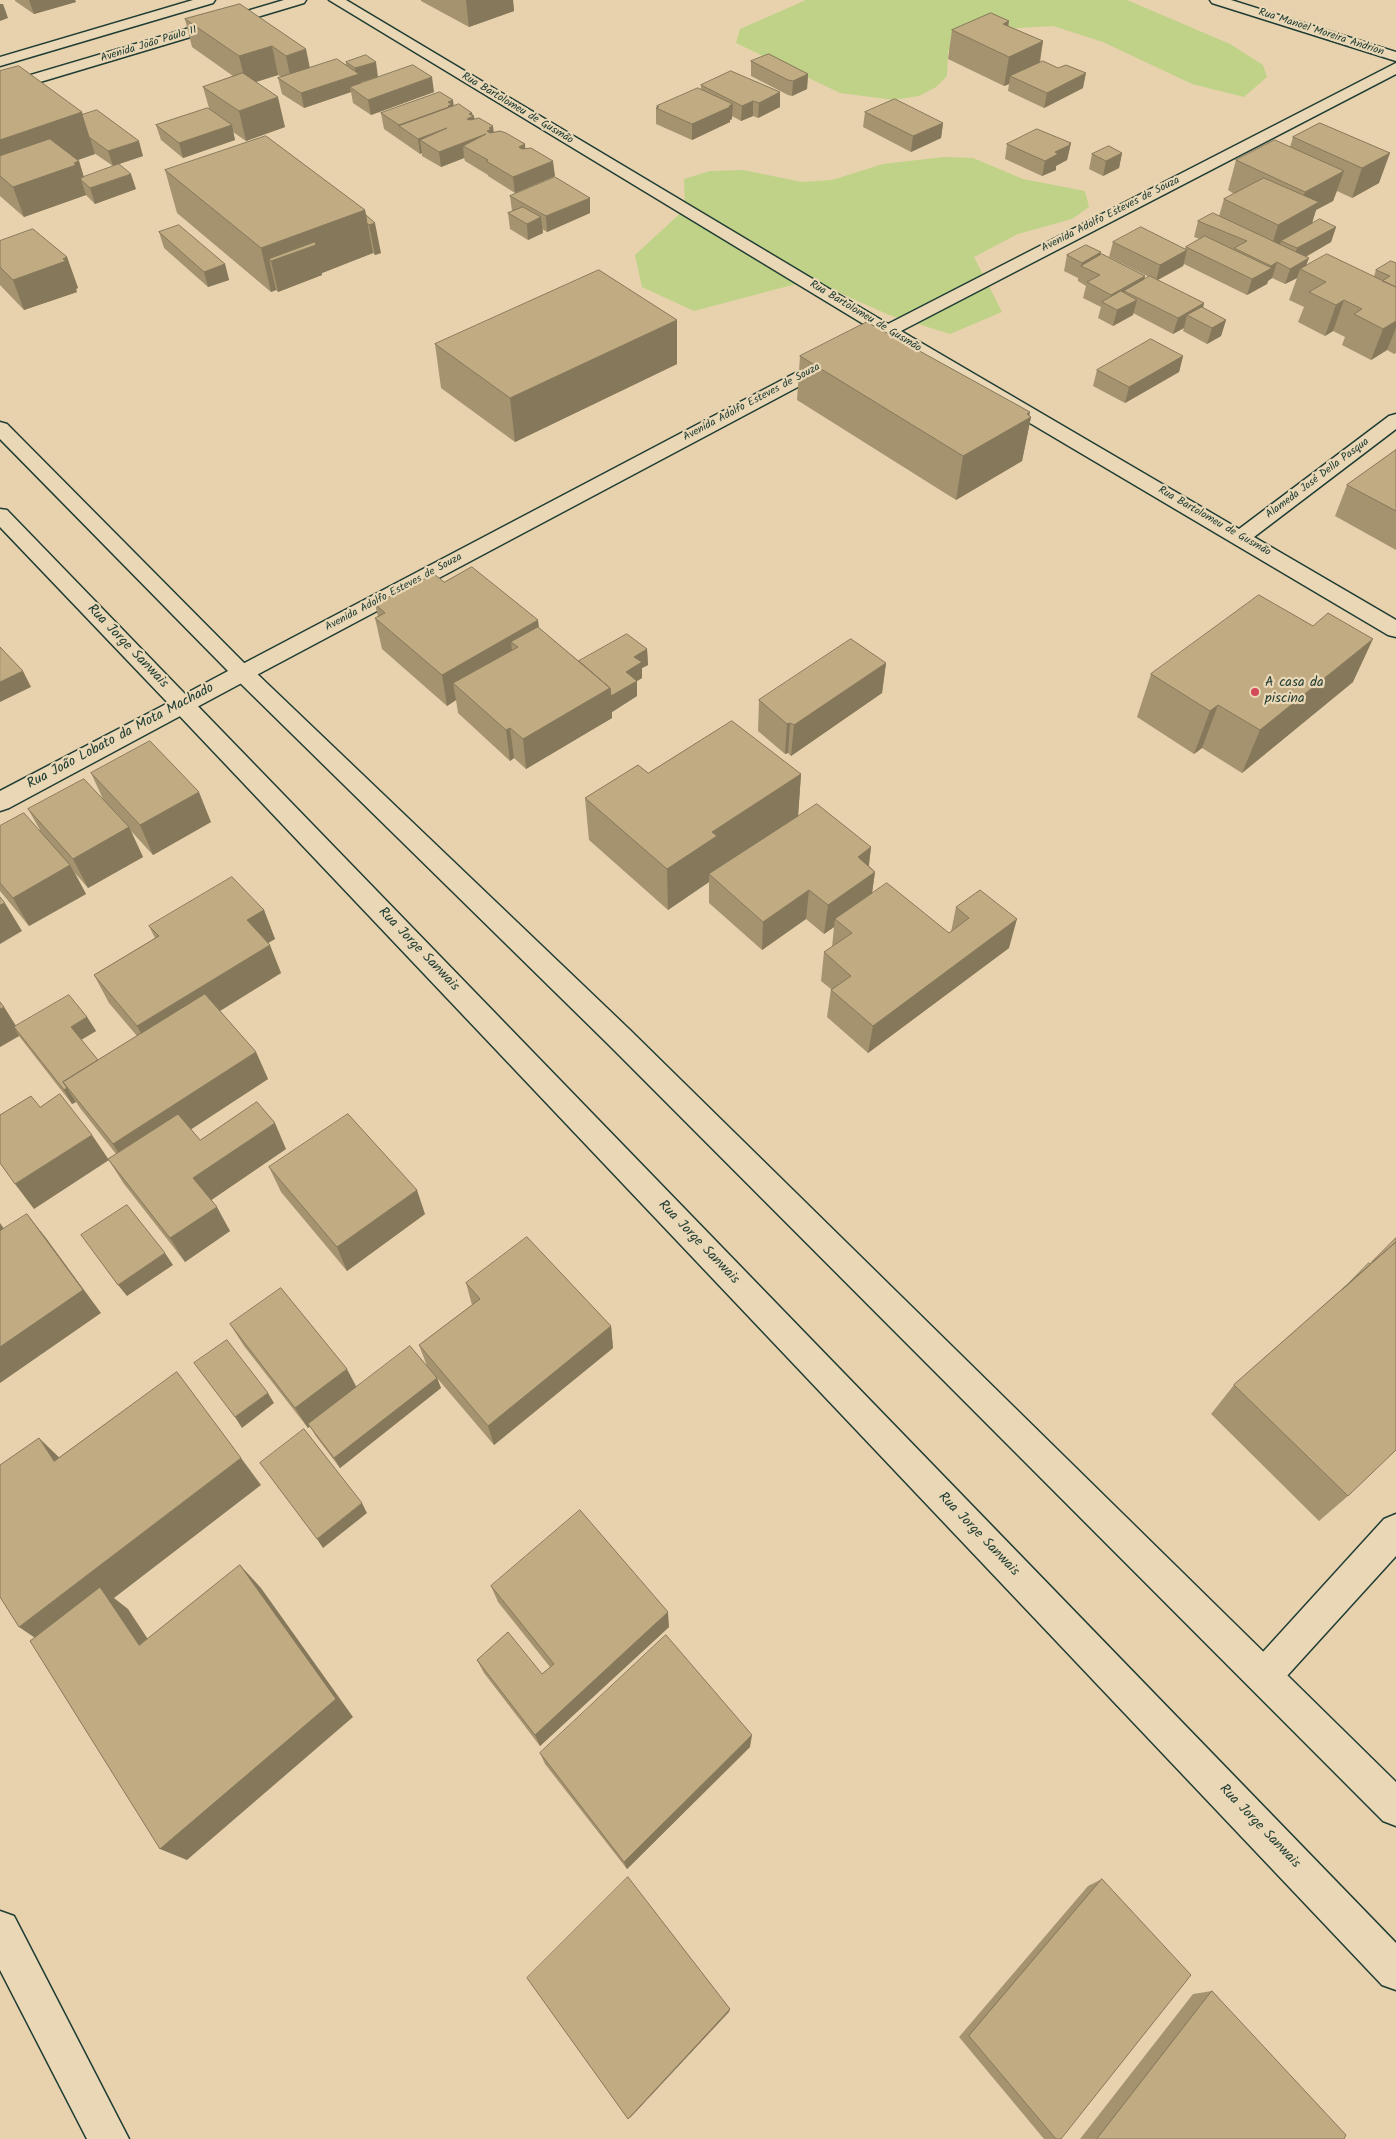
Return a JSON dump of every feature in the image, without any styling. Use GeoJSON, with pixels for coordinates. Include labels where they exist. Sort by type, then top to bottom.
{"type":"FeatureCollection","features":[{"type":"Feature","properties":{"kind":"street","name":"Avenida João Paulo II"},"geometry":{"type":"LineString","coordinates":[[0,62],[208,0]]}},
{"type":"Feature","properties":{"kind":"street","name":"Avenida João Paulo II"},"geometry":{"type":"LineString","coordinates":[[0,89],[299,0]]}},
{"type":"Feature","properties":{"kind":"street","name":"Rua Bartolomeu de Gusmão"},"geometry":{"type":"LineString","coordinates":[[336,0],[888,331],[1396,630]]}},
{"type":"Feature","properties":{"kind":"street","name":"Rua Manoel Moreira Andrion"},"geometry":{"type":"LineString","coordinates":[[1218,0],[1396,57]]}},
{"type":"Feature","properties":{"kind":"street","name":"Avenida Adolfo Esteves de Souza"},"geometry":{"type":"LineString","coordinates":[[243,673],[888,331],[1396,68]]}},
{"type":"Feature","properties":{"kind":"street","name":"Alameda José Della Pasqua"},"geometry":{"type":"LineString","coordinates":[[1240,538],[1396,420]]}},
{"type":"Feature","properties":{"kind":"street"},"geometry":{"type":"LineString","coordinates":[[0,428],[243,673],[626,1044],[1396,1808]]}},
{"type":"Feature","properties":{"kind":"street","name":"Rua Jorge Sanwais"},"geometry":{"type":"LineString","coordinates":[[0,515],[1396,1971]]}},
{"type":"Feature","properties":{"kind":"street","name":"Rua João Lobato da Mota Machado"},"geometry":{"type":"LineString","coordinates":[[0,802],[243,673]]}},
{"type":"Feature","properties":{"kind":"street"},"geometry":{"type":"LineString","coordinates":[[1264,1676],[1396,1531]]}},
{"type":"Feature","properties":{"kind":"street"},"geometry":{"type":"LineString","coordinates":[[0,1930],[109,2139]]}},
{"type":"Feature","properties":{"kind":"green space"},"geometry":{"type":"Polygon","coordinates":[[[806,0],[1127,0],[1230,44],[1263,65],[1267,77],[1244,97],[1192,84],[1103,42],[1053,26],[1001,29],[963,43],[948,51],[947,76],[936,87],[919,96],[894,100],[840,93],[736,43],[740,29],[806,0]]]}},
{"type":"Feature","properties":{"kind":"green space"},"geometry":{"type":"Polygon","coordinates":[[[944,157],[973,158],[1023,179],[1085,191],[1089,207],[1072,219],[1018,234],[974,257],[1002,312],[950,334],[889,315],[811,280],[694,311],[642,287],[635,255],[685,209],[684,179],[710,171],[743,170],[802,182],[832,180],[883,164],[944,157]]]}},
{"type":"Feature","properties":{"kind":"building"},"geometry":{"type":"Polygon","coordinates":[[[240,4],[306,49],[286,56],[272,46],[239,56],[185,19],[240,4]]]}},
{"type":"Feature","properties":{"kind":"building"},"geometry":{"type":"Polygon","coordinates":[[[991,13],[1009,21],[1003,24],[1043,41],[1009,57],[952,30],[991,13]]]}},
{"type":"Feature","properties":{"kind":"building"},"geometry":{"type":"Polygon","coordinates":[[[769,54],[808,74],[793,81],[788,80],[751,61],[769,54]]]}},
{"type":"Feature","properties":{"kind":"building"},"geometry":{"type":"Polygon","coordinates":[[[366,55],[376,62],[355,68],[346,62],[366,55]]]}},
{"type":"Feature","properties":{"kind":"building"},"geometry":{"type":"Polygon","coordinates":[[[337,59],[359,74],[301,93],[278,78],[337,59]]]}},
{"type":"Feature","properties":{"kind":"building"},"geometry":{"type":"Polygon","coordinates":[[[1043,61],[1058,68],[1066,65],[1086,73],[1047,93],[1010,76],[1043,61]]]}},
{"type":"Feature","properties":{"kind":"building"},"geometry":{"type":"Polygon","coordinates":[[[413,65],[432,77],[368,100],[350,87],[413,65]]]}},
{"type":"Feature","properties":{"kind":"building"},"geometry":{"type":"Polygon","coordinates":[[[19,66],[82,112],[0,140],[0,71],[19,66]]]}},
{"type":"Feature","properties":{"kind":"building"},"geometry":{"type":"Polygon","coordinates":[[[731,71],[780,92],[759,103],[753,101],[742,106],[701,85],[731,71]]]}},
{"type":"Feature","properties":{"kind":"building"},"geometry":{"type":"Polygon","coordinates":[[[243,73],[278,97],[239,111],[203,87],[243,73]]]}},
{"type":"Feature","properties":{"kind":"building"},"geometry":{"type":"Polygon","coordinates":[[[698,88],[733,104],[692,124],[656,108],[659,107],[657,106],[698,88]]]}},
{"type":"Feature","properties":{"kind":"building"},"geometry":{"type":"Polygon","coordinates":[[[440,92],[453,100],[448,102],[452,104],[449,107],[399,125],[381,113],[440,92]]]}},
{"type":"Feature","properties":{"kind":"building"},"geometry":{"type":"Polygon","coordinates":[[[895,99],[943,123],[913,136],[865,112],[895,99]]]}},
{"type":"Feature","properties":{"kind":"building"},"geometry":{"type":"Polygon","coordinates":[[[459,104],[472,113],[469,114],[474,116],[467,119],[479,118],[493,126],[489,128],[492,129],[487,131],[490,133],[500,131],[506,133],[525,144],[519,147],[522,149],[531,148],[553,161],[513,177],[463,146],[486,134],[439,152],[420,140],[447,128],[418,139],[399,126],[459,104]]]}},
{"type":"Feature","properties":{"kind":"building"},"geometry":{"type":"Polygon","coordinates":[[[208,108],[232,125],[179,143],[156,125],[208,108]]]}},
{"type":"Feature","properties":{"kind":"building"},"geometry":{"type":"Polygon","coordinates":[[[97,110],[139,141],[108,151],[89,137],[82,115],[97,110]]]}},
{"type":"Feature","properties":{"kind":"building"},"geometry":{"type":"Polygon","coordinates":[[[1320,123],[1390,153],[1362,168],[1293,137],[1320,123]]]}},
{"type":"Feature","properties":{"kind":"building"},"geometry":{"type":"Polygon","coordinates":[[[1037,129],[1071,143],[1055,152],[1058,154],[1045,161],[1007,144],[1037,129]]]}},
{"type":"Feature","properties":{"kind":"building"},"geometry":{"type":"Polygon","coordinates":[[[266,136],[365,210],[261,248],[165,170],[266,136]]]}},
{"type":"Feature","properties":{"kind":"building"},"geometry":{"type":"Polygon","coordinates":[[[50,139],[79,161],[74,163],[76,165],[13,187],[0,176],[0,156],[50,139]]]}},
{"type":"Feature","properties":{"kind":"building"},"geometry":{"type":"Polygon","coordinates":[[[1275,140],[1344,171],[1305,192],[1236,160],[1275,140]]]}},
{"type":"Feature","properties":{"kind":"building"},"geometry":{"type":"Polygon","coordinates":[[[1109,146],[1122,153],[1106,161],[1092,154],[1109,146]]]}},
{"type":"Feature","properties":{"kind":"building"},"geometry":{"type":"Polygon","coordinates":[[[119,164],[131,174],[90,188],[81,180],[81,178],[119,164]]]}},
{"type":"Feature","properties":{"kind":"building"},"geometry":{"type":"Polygon","coordinates":[[[555,177],[590,198],[546,216],[510,196],[555,177]]]}},
{"type":"Feature","properties":{"kind":"building"},"geometry":{"type":"Polygon","coordinates":[[[1264,178],[1319,202],[1278,225],[1224,199],[1264,178]]]}},
{"type":"Feature","properties":{"kind":"building"},"geometry":{"type":"Polygon","coordinates":[[[523,207],[541,217],[527,224],[508,213],[523,207]]]}},
{"type":"Feature","properties":{"kind":"building"},"geometry":{"type":"Polygon","coordinates":[[[1213,213],[1309,258],[1290,269],[1277,262],[1271,266],[1234,248],[1247,241],[1198,221],[1213,213]]]}},
{"type":"Feature","properties":{"kind":"building"},"geometry":{"type":"Polygon","coordinates":[[[366,215],[375,223],[369,225],[366,215]]]}},
{"type":"Feature","properties":{"kind":"building"},"geometry":{"type":"Polygon","coordinates":[[[1320,219],[1336,227],[1297,248],[1281,241],[1320,219]]]}},
{"type":"Feature","properties":{"kind":"building"},"geometry":{"type":"Polygon","coordinates":[[[179,225],[225,264],[204,272],[159,232],[179,225]]]}},
{"type":"Feature","properties":{"kind":"building"},"geometry":{"type":"Polygon","coordinates":[[[1141,227],[1187,250],[1160,265],[1113,242],[1141,227]]]}},
{"type":"Feature","properties":{"kind":"building"},"geometry":{"type":"Polygon","coordinates":[[[33,229],[67,257],[63,259],[66,261],[13,280],[0,267],[0,241],[33,229]]]}},
{"type":"Feature","properties":{"kind":"building"},"geometry":{"type":"Polygon","coordinates":[[[1205,236],[1272,268],[1252,279],[1186,247],[1205,236]]]}},
{"type":"Feature","properties":{"kind":"building"},"geometry":{"type":"Polygon","coordinates":[[[315,242],[316,245],[271,261],[269,259],[315,242]]]}},
{"type":"Feature","properties":{"kind":"building"},"geometry":{"type":"Polygon","coordinates":[[[1086,245],[1101,252],[1082,263],[1067,255],[1086,245]]]}},
{"type":"Feature","properties":{"kind":"building"},"geometry":{"type":"Polygon","coordinates":[[[1102,254],[1145,276],[1111,295],[1087,282],[1100,275],[1081,266],[1102,254]]]}},
{"type":"Feature","properties":{"kind":"building"},"geometry":{"type":"Polygon","coordinates":[[[1327,254],[1396,287],[1396,321],[1383,329],[1354,314],[1362,309],[1344,300],[1336,305],[1309,292],[1326,282],[1300,269],[1327,254]]]}},
{"type":"Feature","properties":{"kind":"building"},"geometry":{"type":"Polygon","coordinates":[[[1391,261],[1396,263],[1396,287],[1382,281],[1390,276],[1376,270],[1391,261]]]}},
{"type":"Feature","properties":{"kind":"building"},"geometry":{"type":"Polygon","coordinates":[[[599,270],[677,320],[510,398],[435,344],[599,270]]]}},
{"type":"Feature","properties":{"kind":"building"},"geometry":{"type":"Polygon","coordinates":[[[1150,276],[1204,303],[1178,318],[1124,291],[1150,276]]]}},
{"type":"Feature","properties":{"kind":"building"},"geometry":{"type":"Polygon","coordinates":[[[1121,291],[1137,300],[1117,310],[1102,302],[1121,291]]]}},
{"type":"Feature","properties":{"kind":"building"},"geometry":{"type":"Polygon","coordinates":[[[1202,307],[1226,320],[1212,328],[1187,315],[1202,307]]]}},
{"type":"Feature","properties":{"kind":"building"},"geometry":{"type":"Polygon","coordinates":[[[867,322],[1030,412],[1027,414],[1031,417],[963,456],[800,356],[867,322]]]}},
{"type":"Feature","properties":{"kind":"building"},"geometry":{"type":"Polygon","coordinates":[[[1151,339],[1183,356],[1129,387],[1097,370],[1151,339]]]}},
{"type":"Feature","properties":{"kind":"building"},"geometry":{"type":"Polygon","coordinates":[[[1396,450],[1396,511],[1347,485],[1396,450]]]}},
{"type":"Feature","properties":{"kind":"building"},"geometry":{"type":"Polygon","coordinates":[[[472,567],[538,620],[442,675],[375,618],[385,613],[375,604],[434,574],[444,582],[472,567]]]}},
{"type":"Feature","properties":{"kind":"building"},"geometry":{"type":"Polygon","coordinates":[[[1259,595],[1313,626],[1328,613],[1373,639],[1260,730],[1218,705],[1210,711],[1151,674],[1259,595]]]}},
{"type":"Feature","properties":{"kind":"building"},"geometry":{"type":"Polygon","coordinates":[[[538,627],[610,688],[523,739],[510,728],[506,730],[453,683],[518,647],[511,642],[538,627]]]}},
{"type":"Feature","properties":{"kind":"building"},"geometry":{"type":"Polygon","coordinates":[[[627,634],[647,649],[634,657],[642,662],[626,672],[637,681],[611,696],[610,688],[579,661],[627,634]]]}},
{"type":"Feature","properties":{"kind":"building"},"geometry":{"type":"Polygon","coordinates":[[[851,639],[886,663],[794,725],[787,724],[759,700],[851,639]]]}},
{"type":"Feature","properties":{"kind":"building"},"geometry":{"type":"Polygon","coordinates":[[[0,647],[23,671],[0,682],[0,647]]]}},
{"type":"Feature","properties":{"kind":"building"},"geometry":{"type":"Polygon","coordinates":[[[732,721],[801,774],[712,832],[717,836],[667,869],[585,798],[638,765],[648,773],[732,721]]]}},
{"type":"Feature","properties":{"kind":"building"},"geometry":{"type":"Polygon","coordinates":[[[150,741],[199,792],[140,825],[91,773],[150,741]]]}},
{"type":"Feature","properties":{"kind":"building"},"geometry":{"type":"Polygon","coordinates":[[[84,779],[129,827],[73,859],[28,809],[84,779]]]}},
{"type":"Feature","properties":{"kind":"building"},"geometry":{"type":"Polygon","coordinates":[[[817,804],[871,847],[858,857],[875,872],[828,905],[809,890],[763,922],[709,874],[817,804]]]}},
{"type":"Feature","properties":{"kind":"building"},"geometry":{"type":"Polygon","coordinates":[[[24,813],[70,865],[13,898],[0,883],[0,826],[24,813]]]}},
{"type":"Feature","properties":{"kind":"building"},"geometry":{"type":"Polygon","coordinates":[[[232,877],[264,910],[247,920],[270,945],[137,1026],[94,975],[159,936],[149,926],[232,877]]]}},
{"type":"Feature","properties":{"kind":"building"},"geometry":{"type":"Polygon","coordinates":[[[887,883],[949,933],[969,918],[956,907],[980,890],[1017,919],[873,1026],[831,990],[851,976],[824,952],[852,933],[835,919],[887,883]]]}},
{"type":"Feature","properties":{"kind":"building"},"geometry":{"type":"Polygon","coordinates":[[[0,897],[5,903],[0,905],[0,897]]]}},
{"type":"Feature","properties":{"kind":"building"},"geometry":{"type":"Polygon","coordinates":[[[205,994],[256,1052],[113,1144],[63,1082],[205,994]]]}},
{"type":"Feature","properties":{"kind":"building"},"geometry":{"type":"Polygon","coordinates":[[[69,995],[87,1017],[71,1027],[98,1060],[63,1082],[67,1088],[64,1090],[14,1027],[69,995]]]}},
{"type":"Feature","properties":{"kind":"building"},"geometry":{"type":"Polygon","coordinates":[[[60,1094],[92,1135],[15,1184],[0,1163],[0,1115],[31,1096],[40,1107],[60,1094]]]}},
{"type":"Feature","properties":{"kind":"building"},"geometry":{"type":"Polygon","coordinates":[[[257,1102],[275,1123],[193,1178],[217,1207],[170,1238],[108,1159],[178,1114],[200,1140],[257,1102]]]}},
{"type":"Feature","properties":{"kind":"building"},"geometry":{"type":"Polygon","coordinates":[[[348,1114],[417,1190],[337,1247],[269,1167],[348,1114]]]}},
{"type":"Feature","properties":{"kind":"building"},"geometry":{"type":"Polygon","coordinates":[[[127,1205],[165,1253],[118,1285],[81,1235],[127,1205]]]}},
{"type":"Feature","properties":{"kind":"building"},"geometry":{"type":"Polygon","coordinates":[[[27,1214],[83,1290],[0,1347],[0,1231],[27,1214]]]}},
{"type":"Feature","properties":{"kind":"building"},"geometry":{"type":"Polygon","coordinates":[[[527,1237],[611,1326],[488,1426],[419,1345],[480,1299],[466,1283],[527,1237]]]}},
{"type":"Feature","properties":{"kind":"building"},"geometry":{"type":"Polygon","coordinates":[[[1396,1238],[1396,1242],[1372,1262],[1396,1238]]]}},
{"type":"Feature","properties":{"kind":"building"},"geometry":{"type":"Polygon","coordinates":[[[1396,1242],[1396,1450],[1348,1496],[1234,1385],[1396,1242]]]}},
{"type":"Feature","properties":{"kind":"building"},"geometry":{"type":"Polygon","coordinates":[[[1369,1263],[1371,1264],[1343,1289],[1369,1263]]]}},
{"type":"Feature","properties":{"kind":"building"},"geometry":{"type":"Polygon","coordinates":[[[281,1288],[347,1369],[295,1408],[230,1324],[281,1288]]]}},
{"type":"Feature","properties":{"kind":"building"},"geometry":{"type":"Polygon","coordinates":[[[227,1340],[268,1393],[235,1417],[194,1363],[227,1340]]]}},
{"type":"Feature","properties":{"kind":"building"},"geometry":{"type":"Polygon","coordinates":[[[410,1346],[437,1378],[334,1458],[308,1424],[410,1346]]]}},
{"type":"Feature","properties":{"kind":"building"},"geometry":{"type":"Polygon","coordinates":[[[177,1372],[241,1458],[19,1627],[0,1597],[0,1465],[39,1438],[54,1461],[177,1372]]]}},
{"type":"Feature","properties":{"kind":"building"},"geometry":{"type":"Polygon","coordinates":[[[304,1429],[362,1503],[317,1539],[260,1463],[304,1429]]]}},
{"type":"Feature","properties":{"kind":"building"},"geometry":{"type":"Polygon","coordinates":[[[580,1510],[668,1612],[535,1735],[477,1660],[508,1632],[542,1674],[554,1664],[491,1586],[580,1510]]]}},
{"type":"Feature","properties":{"kind":"building"},"geometry":{"type":"Polygon","coordinates":[[[240,1565],[336,1699],[160,1849],[30,1641],[100,1587],[139,1645],[240,1565]]]}},
{"type":"Feature","properties":{"kind":"building"},"geometry":{"type":"Polygon","coordinates":[[[666,1635],[752,1735],[624,1862],[540,1753],[666,1635]]]}},
{"type":"Feature","properties":{"kind":"building"},"geometry":{"type":"Polygon","coordinates":[[[628,1877],[730,2009],[628,2119],[527,1978],[628,1877]]]}},
{"type":"Feature","properties":{"kind":"building"},"geometry":{"type":"Polygon","coordinates":[[[1102,1879],[1191,1975],[1061,2139],[1056,2139],[969,2036],[1102,1879]]]}},
{"type":"Feature","properties":{"kind":"building"},"geometry":{"type":"Polygon","coordinates":[[[1212,1991],[1346,2135],[1344,2139],[1097,2139],[1212,1991]]]}},
{"type":"Feature","properties":{"kind":"place","name":"A casa da piscina"},"geometry":{"type":"Point","coordinates":[1255,692]}}]}
